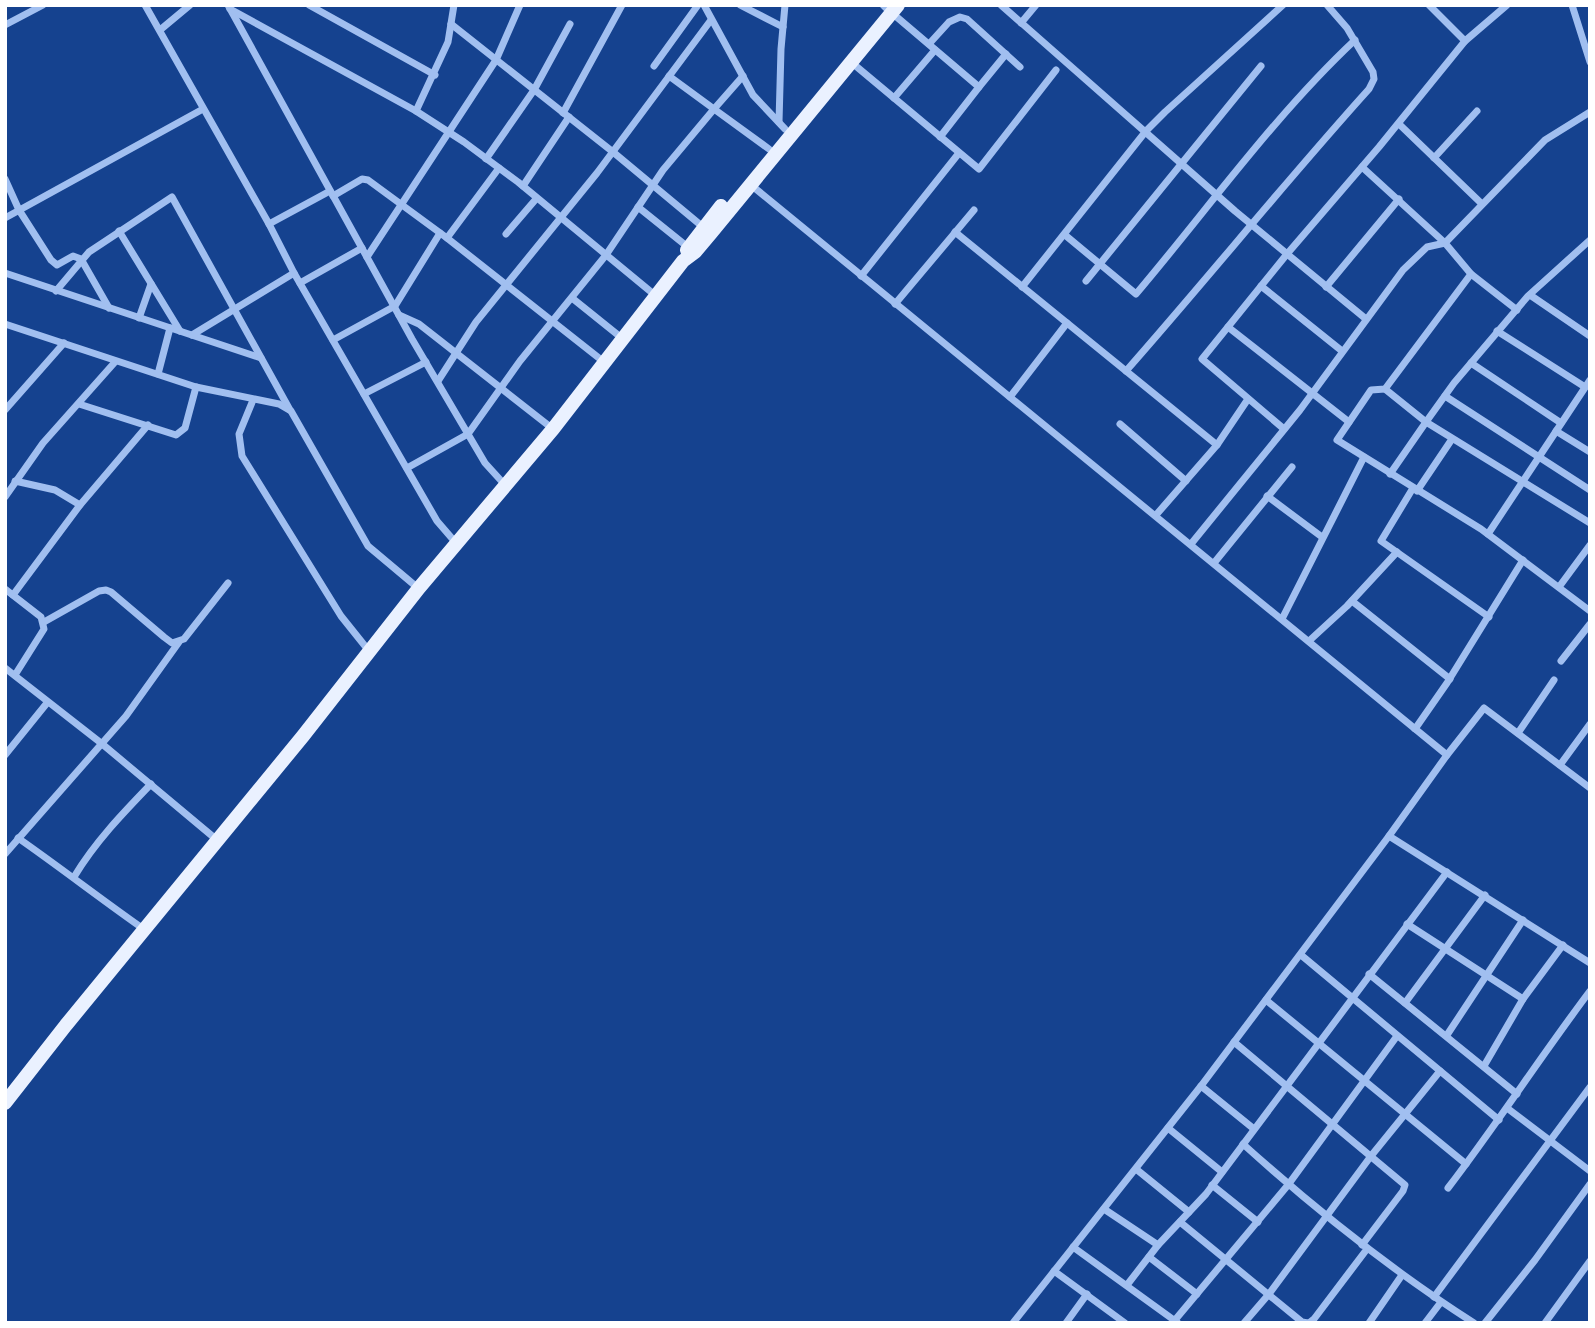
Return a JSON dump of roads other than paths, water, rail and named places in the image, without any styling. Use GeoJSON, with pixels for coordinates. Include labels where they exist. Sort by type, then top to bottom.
{"type":"FeatureCollection","features":[{"type":"Feature","properties":{"kind":"main road"},"geometry":{"type":"LineString","coordinates":[[5,1103],[456,543],[553,429],[689,253],[751,184],[851,62],[889,7]]}},
{"type":"Feature","properties":{"kind":"main road"},"geometry":{"type":"LineString","coordinates":[[689,253],[704,227],[769,149],[782,126],[889,7]]}},
{"type":"Feature","properties":{"kind":"street"},"geometry":{"type":"LineString","coordinates":[[5,25],[43,5]]}},
{"type":"Feature","properties":{"kind":"street"},"geometry":{"type":"LineString","coordinates":[[145,5],[294,273],[437,521],[456,543]]}},
{"type":"Feature","properties":{"kind":"street"},"geometry":{"type":"LineString","coordinates":[[160,30],[190,5]]}},
{"type":"Feature","properties":{"kind":"street"},"geometry":{"type":"LineString","coordinates":[[309,5],[435,75]]}},
{"type":"Feature","properties":{"kind":"street"},"geometry":{"type":"LineString","coordinates":[[416,111],[448,42],[454,5]]}},
{"type":"Feature","properties":{"kind":"street"},"geometry":{"type":"LineString","coordinates":[[367,257],[496,60],[520,5]]}},
{"type":"Feature","properties":{"kind":"street"},"geometry":{"type":"LineString","coordinates":[[523,186],[566,115],[622,5]]}},
{"type":"Feature","properties":{"kind":"street"},"geometry":{"type":"LineString","coordinates":[[654,66],[698,5]]}},
{"type":"Feature","properties":{"kind":"street"},"geometry":{"type":"LineString","coordinates":[[704,5],[753,95],[782,126]]}},
{"type":"Feature","properties":{"kind":"street"},"geometry":{"type":"LineString","coordinates":[[740,5],[783,27]]}},
{"type":"Feature","properties":{"kind":"street"},"geometry":{"type":"LineString","coordinates":[[782,126],[785,5]]}},
{"type":"Feature","properties":{"kind":"street"},"geometry":{"type":"LineString","coordinates":[[1001,5],[1251,225],[1366,319]]}},
{"type":"Feature","properties":{"kind":"street"},"geometry":{"type":"LineString","coordinates":[[1021,23],[1036,5]]}},
{"type":"Feature","properties":{"kind":"street"},"geometry":{"type":"LineString","coordinates":[[1022,287],[1146,131],[1283,5]]}},
{"type":"Feature","properties":{"kind":"street"},"geometry":{"type":"LineString","coordinates":[[1126,371],[1369,89],[1374,79],[1373,72],[1355,40],[1327,5]]}},
{"type":"Feature","properties":{"kind":"street"},"geometry":{"type":"LineString","coordinates":[[1429,5],[1465,41]]}},
{"type":"Feature","properties":{"kind":"street"},"geometry":{"type":"LineString","coordinates":[[1284,429],[1202,359],[1465,41],[1494,9],[1507,5]]}},
{"type":"Feature","properties":{"kind":"street"},"geometry":{"type":"LineString","coordinates":[[1572,5],[1590,62]]}},
{"type":"Feature","properties":{"kind":"street"},"geometry":{"type":"LineString","coordinates":[[229,7],[416,111],[450,133],[523,186],[657,296]]}},
{"type":"Feature","properties":{"kind":"street"},"geometry":{"type":"LineString","coordinates":[[229,7],[426,362],[485,463],[506,485]]}},
{"type":"Feature","properties":{"kind":"street"},"geometry":{"type":"LineString","coordinates":[[889,7],[979,87]]}},
{"type":"Feature","properties":{"kind":"street"},"geometry":{"type":"LineString","coordinates":[[894,98],[949,22],[960,17],[967,19],[1020,67]]}},
{"type":"Feature","properties":{"kind":"street"},"geometry":{"type":"LineString","coordinates":[[438,381],[506,283],[613,152],[711,20]]}},
{"type":"Feature","properties":{"kind":"street"},"geometry":{"type":"LineString","coordinates":[[451,24],[704,227]]}},
{"type":"Feature","properties":{"kind":"street"},"geometry":{"type":"LineString","coordinates":[[486,159],[534,90],[570,24]]}},
{"type":"Feature","properties":{"kind":"street"},"geometry":{"type":"LineString","coordinates":[[1065,235],[1136,294],[1279,118],[1355,40]]}},
{"type":"Feature","properties":{"kind":"street"},"geometry":{"type":"LineString","coordinates":[[940,137],[1006,54]]}},
{"type":"Feature","properties":{"kind":"street"},"geometry":{"type":"LineString","coordinates":[[851,62],[979,169],[1056,70]]}},
{"type":"Feature","properties":{"kind":"street"},"geometry":{"type":"LineString","coordinates":[[1086,281],[1261,66]]}},
{"type":"Feature","properties":{"kind":"street"},"geometry":{"type":"LineString","coordinates":[[669,76],[769,149]]}},
{"type":"Feature","properties":{"kind":"street"},"geometry":{"type":"LineString","coordinates":[[407,468],[468,434],[499,387],[606,256],[653,185],[743,76]]}},
{"type":"Feature","properties":{"kind":"street"},"geometry":{"type":"LineString","coordinates":[[5,218],[203,109]]}},
{"type":"Feature","properties":{"kind":"street"},"geometry":{"type":"LineString","coordinates":[[1434,158],[1477,111]]}},
{"type":"Feature","properties":{"kind":"street"},"geometry":{"type":"LineString","coordinates":[[1191,544],[1284,429],[1418,254],[1433,244],[1445,243],[1545,140],[1590,112]]}},
{"type":"Feature","properties":{"kind":"street"},"geometry":{"type":"LineString","coordinates":[[1399,124],[1482,204]]}},
{"type":"Feature","properties":{"kind":"street"},"geometry":{"type":"LineString","coordinates":[[862,276],[959,153]]}},
{"type":"Feature","properties":{"kind":"street"},"geometry":{"type":"LineString","coordinates":[[1362,167],[1445,243],[1471,274],[1517,310]]}},
{"type":"Feature","properties":{"kind":"street"},"geometry":{"type":"LineString","coordinates":[[333,340],[394,306],[444,235],[499,168]]}},
{"type":"Feature","properties":{"kind":"street"},"geometry":{"type":"LineString","coordinates":[[5,179],[19,210],[54,264],[62,264],[73,256],[81,259],[109,308]]}},
{"type":"Feature","properties":{"kind":"street"},"geometry":{"type":"LineString","coordinates":[[269,224],[365,179],[444,235],[605,363]]}},
{"type":"Feature","properties":{"kind":"street"},"geometry":{"type":"LineString","coordinates":[[751,184],[1447,755]]}},
{"type":"Feature","properties":{"kind":"street"},"geometry":{"type":"LineString","coordinates":[[56,291],[81,259],[172,197],[368,546],[419,589]]}},
{"type":"Feature","properties":{"kind":"street"},"geometry":{"type":"LineString","coordinates":[[506,234],[536,199]]}},
{"type":"Feature","properties":{"kind":"street"},"geometry":{"type":"LineString","coordinates":[[1326,287],[1399,199]]}},
{"type":"Feature","properties":{"kind":"street"},"geometry":{"type":"LineString","coordinates":[[638,206],[689,253]]}},
{"type":"Feature","properties":{"kind":"street"},"geometry":{"type":"LineString","coordinates":[[895,304],[974,210]]}},
{"type":"Feature","properties":{"kind":"street"},"geometry":{"type":"LineString","coordinates":[[119,231],[180,331]]}},
{"type":"Feature","properties":{"kind":"street"},"geometry":{"type":"LineString","coordinates":[[956,232],[1217,445]]}},
{"type":"Feature","properties":{"kind":"street"},"geometry":{"type":"LineString","coordinates":[[1390,474],[1445,396],[1497,331],[1530,295],[1590,240]]}},
{"type":"Feature","properties":{"kind":"street"},"geometry":{"type":"LineString","coordinates":[[300,283],[362,248]]}},
{"type":"Feature","properties":{"kind":"street"},"geometry":{"type":"LineString","coordinates":[[5,273],[261,358]]}},
{"type":"Feature","properties":{"kind":"street"},"geometry":{"type":"LineString","coordinates":[[192,335],[294,273]]}},
{"type":"Feature","properties":{"kind":"street"},"geometry":{"type":"LineString","coordinates":[[1385,389],[1471,274]]}},
{"type":"Feature","properties":{"kind":"street"},"geometry":{"type":"LineString","coordinates":[[139,318],[151,284]]}},
{"type":"Feature","properties":{"kind":"street"},"geometry":{"type":"LineString","coordinates":[[1261,286],[1342,351]]}},
{"type":"Feature","properties":{"kind":"street"},"geometry":{"type":"LineString","coordinates":[[1530,295],[1590,336]]}},
{"type":"Feature","properties":{"kind":"street"},"geometry":{"type":"LineString","coordinates":[[572,298],[624,339]]}},
{"type":"Feature","properties":{"kind":"street"},"geometry":{"type":"LineString","coordinates":[[399,315],[413,319],[553,429]]}},
{"type":"Feature","properties":{"kind":"street"},"geometry":{"type":"LineString","coordinates":[[1010,397],[1067,323]]}},
{"type":"Feature","properties":{"kind":"street"},"geometry":{"type":"LineString","coordinates":[[5,334],[8,326],[196,387],[279,404],[291,411]]}},
{"type":"Feature","properties":{"kind":"street"},"geometry":{"type":"LineString","coordinates":[[1228,327],[1349,422]]}},
{"type":"Feature","properties":{"kind":"street"},"geometry":{"type":"LineString","coordinates":[[158,374],[170,328]]}},
{"type":"Feature","properties":{"kind":"street"},"geometry":{"type":"LineString","coordinates":[[1488,534],[1587,384],[1497,331]]}},
{"type":"Feature","properties":{"kind":"street"},"geometry":{"type":"LineString","coordinates":[[5,410],[64,343]]}},
{"type":"Feature","properties":{"kind":"street"},"geometry":{"type":"LineString","coordinates":[[5,497],[44,443],[115,362]]}},
{"type":"Feature","properties":{"kind":"street"},"geometry":{"type":"LineString","coordinates":[[364,394],[426,362]]}},
{"type":"Feature","properties":{"kind":"street"},"geometry":{"type":"LineString","coordinates":[[1471,363],[1561,423]]}},
{"type":"Feature","properties":{"kind":"street"},"geometry":{"type":"LineString","coordinates":[[79,404],[176,435],[185,428],[196,387]]}},
{"type":"Feature","properties":{"kind":"street"},"geometry":{"type":"LineString","coordinates":[[1590,523],[1452,439],[1385,389],[1371,390],[1337,440],[1488,534],[1590,611]]}},
{"type":"Feature","properties":{"kind":"street"},"geometry":{"type":"LineString","coordinates":[[1445,396],[1590,490]]}},
{"type":"Feature","properties":{"kind":"street"},"geometry":{"type":"LineString","coordinates":[[1156,515],[1217,445],[1248,399]]}},
{"type":"Feature","properties":{"kind":"street"},"geometry":{"type":"LineString","coordinates":[[253,400],[239,434],[242,456],[341,616],[369,651]]}},
{"type":"Feature","properties":{"kind":"street"},"geometry":{"type":"LineString","coordinates":[[1120,424],[1186,481]]}},
{"type":"Feature","properties":{"kind":"street"},"geometry":{"type":"LineString","coordinates":[[13,595],[80,505],[148,425]]}},
{"type":"Feature","properties":{"kind":"street"},"geometry":{"type":"LineString","coordinates":[[1556,430],[1590,452]]}},
{"type":"Feature","properties":{"kind":"street"},"geometry":{"type":"LineString","coordinates":[[1452,439],[1381,541],[1489,617]]}},
{"type":"Feature","properties":{"kind":"street"},"geometry":{"type":"LineString","coordinates":[[1282,619],[1364,457]]}},
{"type":"Feature","properties":{"kind":"street"},"geometry":{"type":"LineString","coordinates":[[1214,563],[1292,467]]}},
{"type":"Feature","properties":{"kind":"street"},"geometry":{"type":"LineString","coordinates":[[15,481],[55,490],[80,505]]}},
{"type":"Feature","properties":{"kind":"street"},"geometry":{"type":"LineString","coordinates":[[1267,496],[1322,537]]}},
{"type":"Feature","properties":{"kind":"street"},"geometry":{"type":"LineString","coordinates":[[1559,587],[1590,545]]}},
{"type":"Feature","properties":{"kind":"street"},"geometry":{"type":"LineString","coordinates":[[1309,641],[1352,601],[1397,552]]}},
{"type":"Feature","properties":{"kind":"street"},"geometry":{"type":"LineString","coordinates":[[1415,729],[1450,679],[1523,560]]}},
{"type":"Feature","properties":{"kind":"street"},"geometry":{"type":"LineString","coordinates":[[44,622],[99,591],[106,590],[172,643],[179,642],[229,583]]}},
{"type":"Feature","properties":{"kind":"street"},"geometry":{"type":"LineString","coordinates":[[5,589],[44,622],[44,629],[15,675]]}},
{"type":"Feature","properties":{"kind":"street"},"geometry":{"type":"LineString","coordinates":[[1352,601],[1450,679]]}},
{"type":"Feature","properties":{"kind":"street"},"geometry":{"type":"LineString","coordinates":[[1561,661],[1590,624]]}},
{"type":"Feature","properties":{"kind":"street"},"geometry":{"type":"LineString","coordinates":[[5,854],[138,702],[179,642]]}},
{"type":"Feature","properties":{"kind":"street"},"geometry":{"type":"LineString","coordinates":[[5,667],[217,840]]}},
{"type":"Feature","properties":{"kind":"street"},"geometry":{"type":"LineString","coordinates":[[1518,733],[1555,680]]}},
{"type":"Feature","properties":{"kind":"street"},"geometry":{"type":"LineString","coordinates":[[5,755],[47,703]]}},
{"type":"Feature","properties":{"kind":"street"},"geometry":{"type":"LineString","coordinates":[[1013,1323],[1201,1086],[1484,708],[1590,788]]}},
{"type":"Feature","properties":{"kind":"street"},"geometry":{"type":"LineString","coordinates":[[1560,765],[1589,728]]}},
{"type":"Feature","properties":{"kind":"street"},"geometry":{"type":"LineString","coordinates":[[5,737],[14,744]]}},
{"type":"Feature","properties":{"kind":"street"},"geometry":{"type":"LineString","coordinates":[[74,877],[107,832],[151,784]]}},
{"type":"Feature","properties":{"kind":"street"},"geometry":{"type":"LineString","coordinates":[[1389,836],[1590,963]]}},
{"type":"Feature","properties":{"kind":"street"},"geometry":{"type":"LineString","coordinates":[[18,838],[145,930]]}},
{"type":"Feature","properties":{"kind":"street"},"geometry":{"type":"LineString","coordinates":[[1127,1285],[1158,1245],[1212,1185],[1447,872]]}},
{"type":"Feature","properties":{"kind":"street"},"geometry":{"type":"LineString","coordinates":[[1405,1003],[1485,895]]}},
{"type":"Feature","properties":{"kind":"street"},"geometry":{"type":"LineString","coordinates":[[1447,1035],[1523,920]]}},
{"type":"Feature","properties":{"kind":"street"},"geometry":{"type":"LineString","coordinates":[[1406,924],[1523,999]]}},
{"type":"Feature","properties":{"kind":"street"},"geometry":{"type":"LineString","coordinates":[[1484,1066],[1523,999],[1563,945]]}},
{"type":"Feature","properties":{"kind":"street"},"geometry":{"type":"LineString","coordinates":[[1301,955],[1499,1120]]}},
{"type":"Feature","properties":{"kind":"street"},"geometry":{"type":"LineString","coordinates":[[1369,974],[1517,1094]]}},
{"type":"Feature","properties":{"kind":"street"},"geometry":{"type":"LineString","coordinates":[[1448,1188],[1590,991]]}},
{"type":"Feature","properties":{"kind":"street"},"geometry":{"type":"LineString","coordinates":[[1266,1000],[1466,1164]]}},
{"type":"Feature","properties":{"kind":"street"},"geometry":{"type":"LineString","coordinates":[[1073,1247],[1176,1322],[1288,1185],[1397,1036]]}},
{"type":"Feature","properties":{"kind":"street"},"geometry":{"type":"LineString","coordinates":[[1180,1222],[1302,1322],[1308,1323],[1314,1319],[1365,1247],[1405,1185],[1234,1042]]}},
{"type":"Feature","properties":{"kind":"street"},"geometry":{"type":"LineString","coordinates":[[1244,1323],[1269,1294],[1371,1156],[1440,1071]]}},
{"type":"Feature","properties":{"kind":"street"},"geometry":{"type":"LineString","coordinates":[[1201,1086],[1254,1129]]}},
{"type":"Feature","properties":{"kind":"street"},"geometry":{"type":"LineString","coordinates":[[1425,1323],[1438,1300],[1590,1087]]}},
{"type":"Feature","properties":{"kind":"street"},"geometry":{"type":"LineString","coordinates":[[1507,1108],[1590,1171]]}},
{"type":"Feature","properties":{"kind":"street"},"geometry":{"type":"LineString","coordinates":[[1168,1128],[1222,1172]]}},
{"type":"Feature","properties":{"kind":"street"},"geometry":{"type":"LineString","coordinates":[[1243,1144],[1288,1185],[1365,1247],[1474,1323]]}},
{"type":"Feature","properties":{"kind":"street"},"geometry":{"type":"LineString","coordinates":[[1136,1168],[1189,1212]]}},
{"type":"Feature","properties":{"kind":"street"},"geometry":{"type":"LineString","coordinates":[[1485,1323],[1590,1184]]}},
{"type":"Feature","properties":{"kind":"street"},"geometry":{"type":"LineString","coordinates":[[1212,1185],[1258,1222]]}},
{"type":"Feature","properties":{"kind":"street"},"geometry":{"type":"LineString","coordinates":[[1104,1209],[1158,1245]]}},
{"type":"Feature","properties":{"kind":"street"},"geometry":{"type":"LineString","coordinates":[[1149,1257],[1197,1294]]}},
{"type":"Feature","properties":{"kind":"street"},"geometry":{"type":"LineString","coordinates":[[1545,1323],[1590,1261]]}},
{"type":"Feature","properties":{"kind":"street"},"geometry":{"type":"LineString","coordinates":[[1054,1270],[1125,1323]]}},
{"type":"Feature","properties":{"kind":"street"},"geometry":{"type":"LineString","coordinates":[[1369,1323],[1402,1275]]}},
{"type":"Feature","properties":{"kind":"street"},"geometry":{"type":"LineString","coordinates":[[1066,1323],[1087,1294]]}}]}
